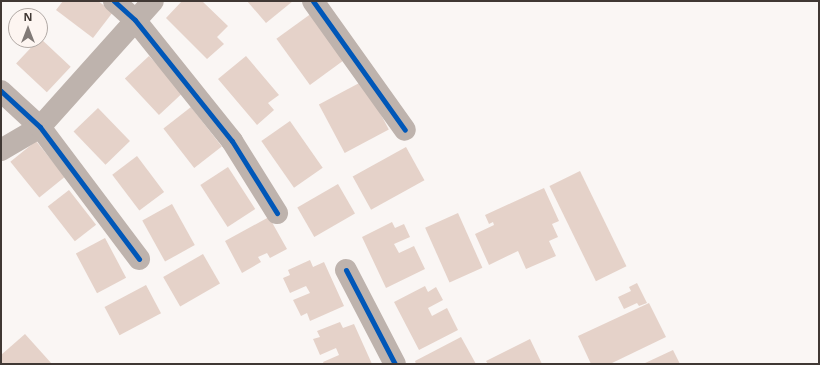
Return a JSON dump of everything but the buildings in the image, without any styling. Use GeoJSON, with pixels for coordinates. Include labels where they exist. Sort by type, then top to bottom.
{"type":"FeatureCollection","features":[{"type":"Feature","properties":{"kind":"street"},"geometry":{"type":"LineString","coordinates":[[114,1],[135,20],[232,141],[277,213]]}},
{"type":"Feature","properties":{"kind":"street"},"geometry":{"type":"LineString","coordinates":[[1,150],[40,127],[153,1]]}},
{"type":"Feature","properties":{"kind":"street"},"geometry":{"type":"LineString","coordinates":[[313,1],[405,130]]}},
{"type":"Feature","properties":{"kind":"street"},"geometry":{"type":"LineString","coordinates":[[1,90],[40,127],[139,259]]}},
{"type":"Feature","properties":{"kind":"street"},"geometry":{"type":"LineString","coordinates":[[346,270],[395,364]]}},
{"type":"Feature","properties":{"kind":"cycle path"},"geometry":{"type":"LineString","coordinates":[[114,1],[135,20],[232,141],[277,213]]}},
{"type":"Feature","properties":{"kind":"cycle path"},"geometry":{"type":"LineString","coordinates":[[313,1],[405,130]]}},
{"type":"Feature","properties":{"kind":"cycle path"},"geometry":{"type":"LineString","coordinates":[[1,91],[40,127],[139,259]]}},
{"type":"Feature","properties":{"kind":"cycle path"},"geometry":{"type":"LineString","coordinates":[[346,270],[395,364]]}}]}
